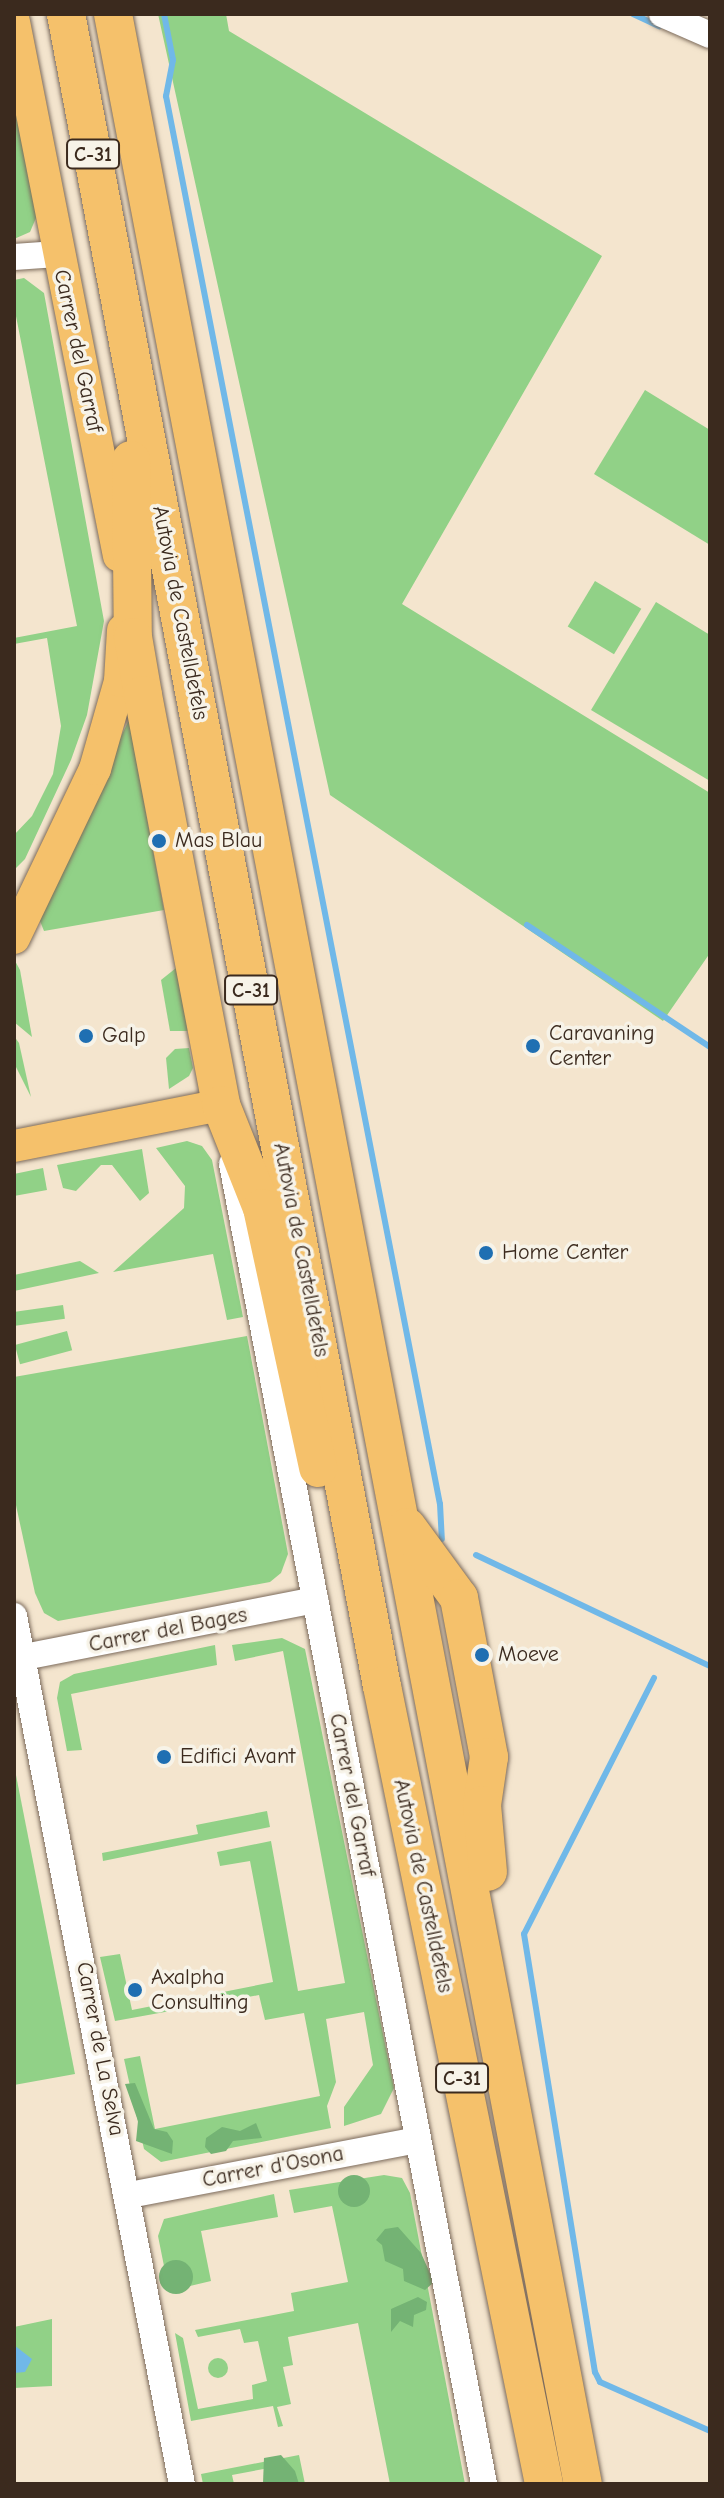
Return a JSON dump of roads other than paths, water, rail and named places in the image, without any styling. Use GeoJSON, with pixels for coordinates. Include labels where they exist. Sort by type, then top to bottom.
{"type":"FeatureCollection","features":[{"type":"Feature","properties":{"kind":"highway","name":"Autovia de Castelldefels"},"geometry":{"type":"LineString","coordinates":[[66,14],[382,1686],[544,2484]]}},
{"type":"Feature","properties":{"kind":"highway","name":"Autovia de Castelldefels"},"geometry":{"type":"LineString","coordinates":[[113,14],[394,1501],[420,1551],[459,1598],[462,1612],[489,1757],[482,1805],[510,2098],[583,2484]]}},
{"type":"Feature","properties":{"kind":"highway"},"geometry":{"type":"LineString","coordinates":[[120,293],[134,502],[133,637],[221,1105],[262,1208],[339,1558],[382,1686]]}},
{"type":"Feature","properties":{"kind":"highway"},"geometry":{"type":"LineString","coordinates":[[120,681],[133,637]]}},
{"type":"Feature","properties":{"kind":"main road","name":"Carrer del Garraf"},"geometry":{"type":"LineString","coordinates":[[14,22],[57,254],[119,555],[120,681],[95,769],[45,873],[16,920]]}},
{"type":"Feature","properties":{"kind":"main road"},"geometry":{"type":"LineString","coordinates":[[14,1146],[221,1105]]}},
{"type":"Feature","properties":{"kind":"street"},"geometry":{"type":"LineString","coordinates":[[662,14],[710,35]]}},
{"type":"Feature","properties":{"kind":"street"},"geometry":{"type":"LineString","coordinates":[[14,257],[57,254]]}},
{"type":"Feature","properties":{"kind":"street","name":"Carrer del Garraf"},"geometry":{"type":"LineString","coordinates":[[221,1105],[484,2484]]}},
{"type":"Feature","properties":{"kind":"street","name":"Carrer del Bages"},"geometry":{"type":"LineString","coordinates":[[18,1658],[315,1600]]}},
{"type":"Feature","properties":{"kind":"street","name":"Carrer de La Selva"},"geometry":{"type":"LineString","coordinates":[[14,1616],[18,1658],[129,2195],[182,2484]]}},
{"type":"Feature","properties":{"kind":"street","name":"Carrer d'Osona"},"geometry":{"type":"LineString","coordinates":[[129,2195],[418,2140]]}},
{"type":"Feature","properties":{"kind":"water"},"geometry":{"type":"Polygon","coordinates":[[[14,2345],[32,2359],[25,2372],[14,2373],[14,2345]]]}},
{"type":"Feature","properties":{"kind":"waterway"},"geometry":{"type":"LineString","coordinates":[[164,14],[173,60],[166,96],[440,1504],[442,1539]]}},
{"type":"Feature","properties":{"kind":"waterway"},"geometry":{"type":"LineString","coordinates":[[633,14],[659,26]]}},
{"type":"Feature","properties":{"kind":"waterway"},"geometry":{"type":"LineString","coordinates":[[527,925],[710,1047]]}},
{"type":"Feature","properties":{"kind":"waterway"},"geometry":{"type":"LineString","coordinates":[[476,1555],[710,1666]]}},
{"type":"Feature","properties":{"kind":"waterway"},"geometry":{"type":"LineString","coordinates":[[654,1678],[524,1934],[595,2372],[600,2382],[710,2431]]}},
{"type":"Feature","properties":{"kind":"place","name":"Mas Blau"},"geometry":{"type":"Point","coordinates":[159,841]}},
{"type":"Feature","properties":{"kind":"place","name":"Galp"},"geometry":{"type":"Point","coordinates":[86,1036]}},
{"type":"Feature","properties":{"kind":"place","name":"Caravaning Center"},"geometry":{"type":"Point","coordinates":[533,1046]}},
{"type":"Feature","properties":{"kind":"place","name":"Home Center"},"geometry":{"type":"Point","coordinates":[486,1253]}},
{"type":"Feature","properties":{"kind":"place","name":"Moeve"},"geometry":{"type":"Point","coordinates":[482,1655]}},
{"type":"Feature","properties":{"kind":"place","name":"Edifici Avant"},"geometry":{"type":"Point","coordinates":[164,1757]}},
{"type":"Feature","properties":{"kind":"place","name":"Axalpha Consulting"},"geometry":{"type":"Point","coordinates":[135,1990]}}]}
